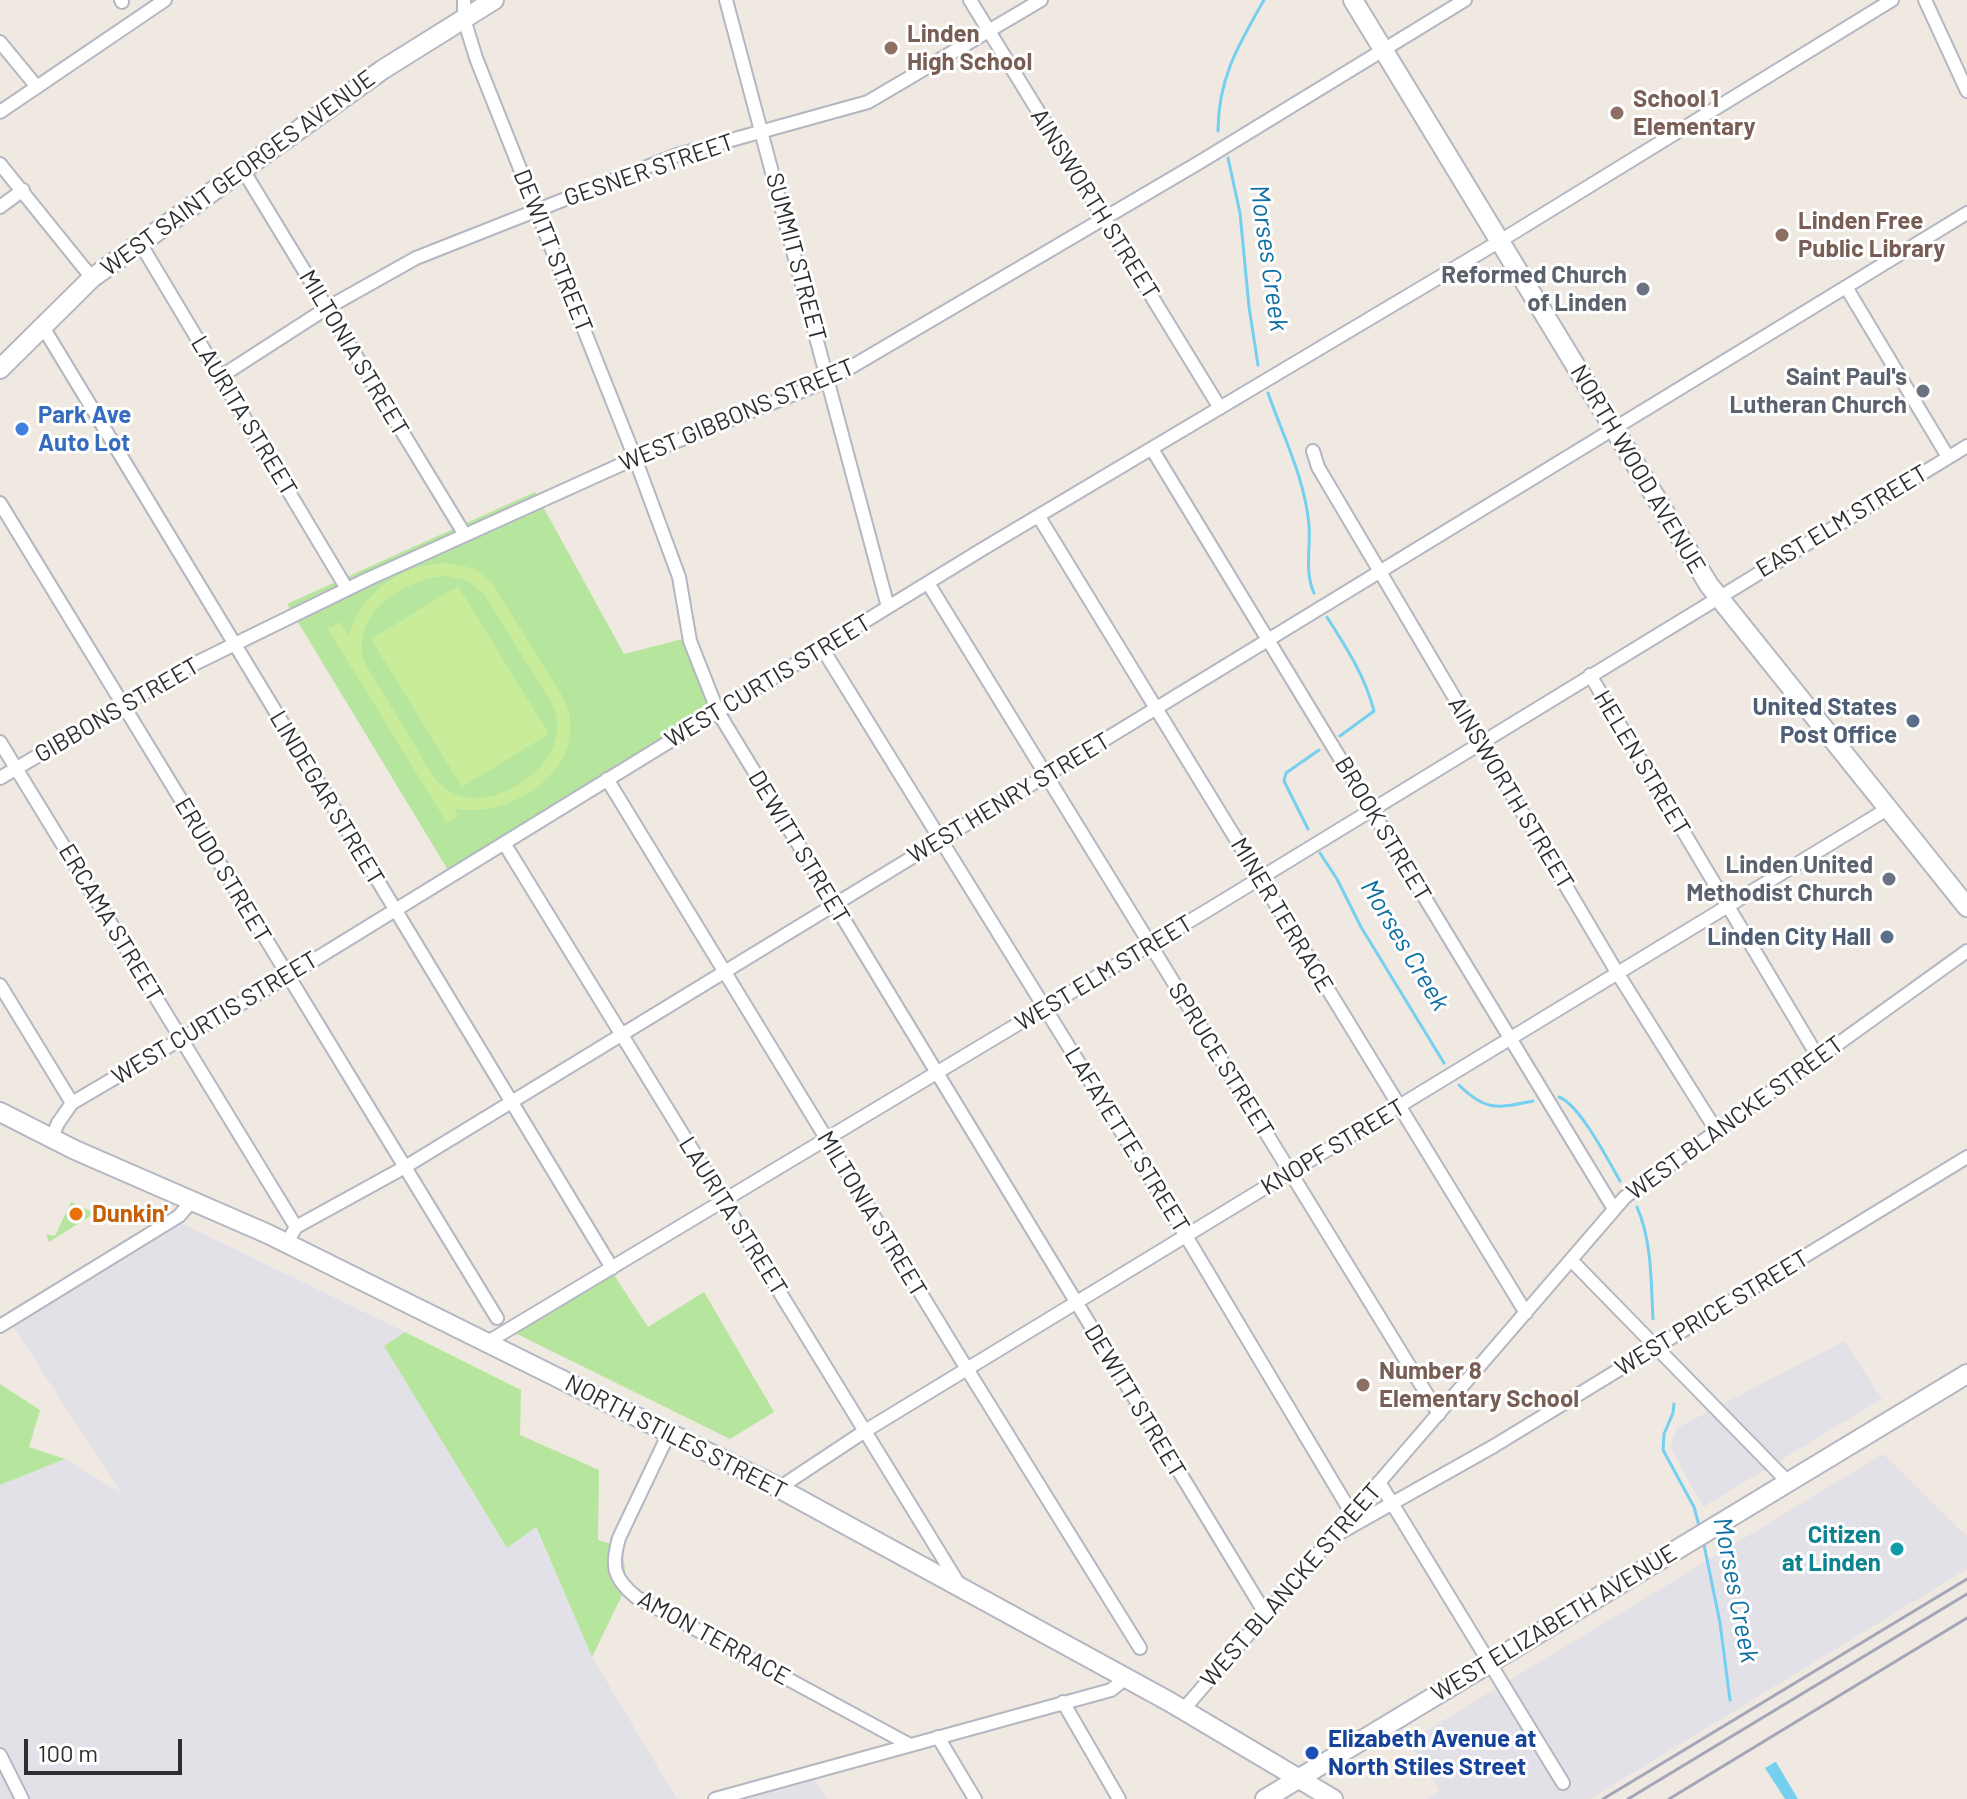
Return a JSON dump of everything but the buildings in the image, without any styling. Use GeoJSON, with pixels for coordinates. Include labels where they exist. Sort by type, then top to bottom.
{"type":"FeatureCollection","features":[{"type":"Feature","properties":{"kind":"main road","name":"WEST SAINT GEORGES AVENUE"},"geometry":{"type":"LineString","coordinates":[[0,369],[92,278],[464,10],[494,0]]}},
{"type":"Feature","properties":{"kind":"main road","name":"NORTH WOOD AVENUE"},"geometry":{"type":"LineString","coordinates":[[1353,0],[1718,597],[1967,907]]}},
{"type":"Feature","properties":{"kind":"main road","name":"NORTH STILES STREET"},"geometry":{"type":"LineString","coordinates":[[0,1112],[75,1150],[268,1234],[779,1488],[1126,1678],[1333,1799]]}},
{"type":"Feature","properties":{"kind":"main road","name":"WEST ELIZABETH AVENUE"},"geometry":{"type":"LineString","coordinates":[[1265,1799],[1788,1482],[1833,1464],[1967,1374]]}},
{"type":"Feature","properties":{"kind":"street"},"geometry":{"type":"LineString","coordinates":[[0,112],[165,0]]}},
{"type":"Feature","properties":{"kind":"street","name":"SUMMIT STREET"},"geometry":{"type":"LineString","coordinates":[[726,0],[888,607]]}},
{"type":"Feature","properties":{"kind":"street","name":"AINSWORTH STREET"},"geometry":{"type":"LineString","coordinates":[[970,0],[1220,408]]}},
{"type":"Feature","properties":{"kind":"street","name":"GESNER STREET"},"geometry":{"type":"LineString","coordinates":[[220,377],[327,308],[416,258],[651,164],[868,102],[1041,0]]}},
{"type":"Feature","properties":{"kind":"street","name":"WEST GIBBONS STREET"},"geometry":{"type":"LineString","coordinates":[[234,644],[635,458],[829,380],[1104,219],[1465,0]]}},
{"type":"Feature","properties":{"kind":"street","name":"WEST CURTIS STREET"},"geometry":{"type":"LineString","coordinates":[[52,1137],[72,1103],[288,976],[888,607],[1500,241],[1892,0]]}},
{"type":"Feature","properties":{"kind":"street"},"geometry":{"type":"LineString","coordinates":[[1925,0],[1967,91]]}},
{"type":"Feature","properties":{"kind":"street","name":"DEWITT STREET"},"geometry":{"type":"LineString","coordinates":[[464,10],[476,58],[679,577],[690,641],[718,712],[1265,1613]]}},
{"type":"Feature","properties":{"kind":"street"},"geometry":{"type":"LineString","coordinates":[[0,42],[37,87]]}},
{"type":"Feature","properties":{"kind":"street"},"geometry":{"type":"LineString","coordinates":[[0,164],[92,278]]}},
{"type":"Feature","properties":{"kind":"street","name":"MILTONIA STREET"},"geometry":{"type":"LineString","coordinates":[[243,170],[465,535]]}},
{"type":"Feature","properties":{"kind":"street"},"geometry":{"type":"LineString","coordinates":[[0,207],[23,190]]}},
{"type":"Feature","properties":{"kind":"street","name":"WEST HENRY STREET"},"geometry":{"type":"LineString","coordinates":[[296,1227],[405,1167],[1967,213]]}},
{"type":"Feature","properties":{"kind":"street","name":"LAURITA STREET"},"geometry":{"type":"LineString","coordinates":[[140,243],[347,589]]}},
{"type":"Feature","properties":{"kind":"street"},"geometry":{"type":"LineString","coordinates":[[1846,287],[1948,457]]}},
{"type":"Feature","properties":{"kind":"street","name":"LINDEGAR STREET"},"geometry":{"type":"LineString","coordinates":[[43,327],[612,1268]]}},
{"type":"Feature","properties":{"kind":"street","name":"EAST ELM STREET"},"geometry":{"type":"LineString","coordinates":[[1718,597],[1967,446]]}},
{"type":"Feature","properties":{"kind":"street","name":"BROOK STREET"},"geometry":{"type":"LineString","coordinates":[[1152,449],[1614,1209]]}},
{"type":"Feature","properties":{"kind":"street","name":"AINSWORTH STREET"},"geometry":{"type":"LineString","coordinates":[[1313,451],[1318,467],[1618,974],[1716,1130]]}},
{"type":"Feature","properties":{"kind":"street","name":"ERUDO STREET"},"geometry":{"type":"LineString","coordinates":[[0,503],[497,1318]]}},
{"type":"Feature","properties":{"kind":"street","name":"MINER TERRACE"},"geometry":{"type":"LineString","coordinates":[[1039,517],[1526,1313]]}},
{"type":"Feature","properties":{"kind":"street","name":"SPRUCE STREET"},"geometry":{"type":"LineString","coordinates":[[928,583],[1439,1414]]}},
{"type":"Feature","properties":{"kind":"street","name":"WEST ELM STREET"},"geometry":{"type":"LineString","coordinates":[[486,1343],[1150,945],[1718,597]]}},
{"type":"Feature","properties":{"kind":"street","name":"GIBBONS STREET"},"geometry":{"type":"LineString","coordinates":[[0,778],[188,667],[234,644]]}},
{"type":"Feature","properties":{"kind":"street","name":"LAFAYETTE STREET"},"geometry":{"type":"LineString","coordinates":[[822,648],[1186,1236],[1352,1514]]}},
{"type":"Feature","properties":{"kind":"street","name":"HELEN STREET"},"geometry":{"type":"LineString","coordinates":[[1590,675],[1818,1057]]}},
{"type":"Feature","properties":{"kind":"street","name":"ERCAMA STREET"},"geometry":{"type":"LineString","coordinates":[[0,742],[296,1227]]}},
{"type":"Feature","properties":{"kind":"street","name":"MILTONIA STREET"},"geometry":{"type":"LineString","coordinates":[[607,779],[1140,1648]]}},
{"type":"Feature","properties":{"kind":"street","name":"KNOPF STREET"},"geometry":{"type":"LineString","coordinates":[[779,1488],[865,1431],[1889,808]]}},
{"type":"Feature","properties":{"kind":"street","name":"LAURITA STREET"},"geometry":{"type":"LineString","coordinates":[[504,843],[962,1589]]}},
{"type":"Feature","properties":{"kind":"street","name":"WEST BLANCKE STREET"},"geometry":{"type":"LineString","coordinates":[[1183,1710],[1614,1209],[1649,1178],[1967,951]]}},
{"type":"Feature","properties":{"kind":"street"},"geometry":{"type":"LineString","coordinates":[[0,985],[72,1103]]}},
{"type":"Feature","properties":{"kind":"street","name":"WEST PRICE STREET"},"geometry":{"type":"LineString","coordinates":[[1330,1538],[1394,1504],[1967,1157]]}},
{"type":"Feature","properties":{"kind":"street"},"geometry":{"type":"LineString","coordinates":[[0,1326],[179,1216],[191,1202]]}},
{"type":"Feature","properties":{"kind":"street"},"geometry":{"type":"LineString","coordinates":[[286,1244],[296,1227]]}},
{"type":"Feature","properties":{"kind":"street"},"geometry":{"type":"LineString","coordinates":[[1571,1260],[1788,1482]]}},
{"type":"Feature","properties":{"kind":"street","name":"AMON TERRACE"},"geometry":{"type":"LineString","coordinates":[[669,1433],[619,1538],[614,1555],[616,1573],[622,1585],[636,1597],[910,1745]]}},
{"type":"Feature","properties":{"kind":"street"},"geometry":{"type":"LineString","coordinates":[[1379,1482],[1563,1783]]}},
{"type":"Feature","properties":{"kind":"street"},"geometry":{"type":"LineString","coordinates":[[715,1799],[1111,1690],[1126,1678]]}},
{"type":"Feature","properties":{"kind":"street"},"geometry":{"type":"LineString","coordinates":[[1063,1702],[1119,1799]]}},
{"type":"Feature","properties":{"kind":"street"},"geometry":{"type":"LineString","coordinates":[[938,1737],[975,1799]]}},
{"type":"Feature","properties":{"kind":"street"},"geometry":{"type":"LineString","coordinates":[[0,1755],[22,1799]]}},
{"type":"Feature","properties":{"kind":"shaded area"},"geometry":{"type":"Polygon","coordinates":[[[181,1223],[405,1332],[384,1346],[506,1547],[535,1527],[592,1657],[677,1799],[0,1799],[0,1485],[65,1459],[121,1493],[13,1326],[181,1223]]]}},
{"type":"Feature","properties":{"kind":"shaded area"},"geometry":{"type":"Polygon","coordinates":[[[1844,1341],[1882,1399],[1703,1507],[1670,1447],[1677,1428],[1844,1341]]]}},
{"type":"Feature","properties":{"kind":"shaded area"},"geometry":{"type":"Polygon","coordinates":[[[1883,1454],[1967,1536],[1967,1569],[1590,1799],[1426,1799],[1440,1790],[1408,1742],[1883,1454]]]}},
{"type":"Feature","properties":{"kind":"shaded area"},"geometry":{"type":"Polygon","coordinates":[[[811,1776],[827,1799],[722,1799],[811,1776]]]}},
{"type":"Feature","properties":{"kind":"green space"},"geometry":{"type":"Polygon","coordinates":[[[535,492],[624,654],[694,636],[721,716],[451,875],[287,604],[535,492]]]}},
{"type":"Feature","properties":{"kind":"green space"},"geometry":{"type":"Polygon","coordinates":[[[449,563],[475,569],[492,583],[563,697],[570,721],[568,744],[559,764],[543,782],[524,796],[501,806],[477,810],[454,808],[458,816],[447,823],[328,629],[340,622],[349,636],[363,606],[374,593],[400,574],[432,564],[449,563]],[[449,576],[432,578],[398,591],[372,615],[364,630],[362,647],[366,665],[436,780],[446,789],[465,797],[486,797],[508,790],[527,779],[543,763],[554,745],[557,724],[552,704],[484,594],[468,581],[449,576]]]}},
{"type":"Feature","properties":{"kind":"green space"},"geometry":{"type":"Polygon","coordinates":[[[458,586],[549,734],[462,787],[371,639],[458,586]]]}},
{"type":"Feature","properties":{"kind":"green space"},"geometry":{"type":"Polygon","coordinates":[[[71,1202],[95,1213],[49,1242],[46,1234],[55,1236],[71,1202]]]}},
{"type":"Feature","properties":{"kind":"green space"},"geometry":{"type":"Polygon","coordinates":[[[612,1272],[648,1327],[704,1292],[774,1412],[730,1439],[515,1333],[612,1272]]]}},
{"type":"Feature","properties":{"kind":"green space"},"geometry":{"type":"Polygon","coordinates":[[[405,1332],[521,1390],[520,1435],[599,1470],[598,1540],[622,1547],[627,1585],[592,1657],[536,1527],[507,1548],[384,1346],[405,1332]]]}},
{"type":"Feature","properties":{"kind":"green space"},"geometry":{"type":"Polygon","coordinates":[[[0,1384],[40,1410],[29,1447],[65,1459],[0,1485],[0,1384]]]}},
{"type":"Feature","properties":{"kind":"water"},"geometry":{"type":"Polygon","coordinates":[[[1776,1762],[1798,1799],[1785,1799],[1765,1768],[1776,1762]]]}},
{"type":"Feature","properties":{"kind":"waterway","name":"Morses Creek"},"geometry":{"type":"LineString","coordinates":[[1218,131],[1226,78],[1238,47],[1264,0]]}},
{"type":"Feature","properties":{"kind":"waterway","name":"Morses Creek"},"geometry":{"type":"LineString","coordinates":[[1228,158],[1240,213],[1258,365]]}},
{"type":"Feature","properties":{"kind":"waterway","name":"Morses Creek"},"geometry":{"type":"LineString","coordinates":[[1268,393],[1293,458],[1307,508],[1309,576],[1314,593]]}},
{"type":"Feature","properties":{"kind":"waterway","name":"Morses Creek"},"geometry":{"type":"LineString","coordinates":[[1327,617],[1360,674],[1374,711],[1340,736]]}},
{"type":"Feature","properties":{"kind":"waterway","name":"Morses Creek"},"geometry":{"type":"LineString","coordinates":[[1308,829],[1284,781],[1286,773],[1319,750]]}},
{"type":"Feature","properties":{"kind":"waterway","name":"Morses Creek"},"geometry":{"type":"LineString","coordinates":[[1320,853],[1444,1063]]}},
{"type":"Feature","properties":{"kind":"waterway","name":"Morses Creek"},"geometry":{"type":"LineString","coordinates":[[1459,1085],[1477,1100],[1493,1106],[1533,1101]]}},
{"type":"Feature","properties":{"kind":"waterway","name":"Morses Creek"},"geometry":{"type":"LineString","coordinates":[[1559,1097],[1584,1122],[1620,1181]]}},
{"type":"Feature","properties":{"kind":"waterway","name":"Morses Creek"},"geometry":{"type":"LineString","coordinates":[[1637,1207],[1648,1248],[1653,1319]]}},
{"type":"Feature","properties":{"kind":"waterway","name":"Morses Creek"},"geometry":{"type":"LineString","coordinates":[[1674,1404],[1664,1434],[1663,1450],[1694,1507],[1700,1529]]}},
{"type":"Feature","properties":{"kind":"waterway","name":"Morses Creek"},"geometry":{"type":"LineString","coordinates":[[1703,1540],[1720,1623],[1730,1700]]}},
{"type":"Feature","properties":{"kind":"railway"},"geometry":{"type":"LineString","coordinates":[[1603,1799],[1967,1579]]}},
{"type":"Feature","properties":{"kind":"railway"},"geometry":{"type":"LineString","coordinates":[[1628,1799],[1967,1594]]}},
{"type":"Feature","properties":{"kind":"railway"},"geometry":{"type":"LineString","coordinates":[[1669,1799],[1967,1618]]}},
{"type":"Feature","properties":{"kind":"place","name":"Linden High School"},"geometry":{"type":"Point","coordinates":[891,48]}},
{"type":"Feature","properties":{"kind":"place","name":"School 1 Elementary"},"geometry":{"type":"Point","coordinates":[1617,113]}},
{"type":"Feature","properties":{"kind":"place","name":"Linden Free Public Library"},"geometry":{"type":"Point","coordinates":[1782,235]}},
{"type":"Feature","properties":{"kind":"place","name":"Reformed Church of Linden"},"geometry":{"type":"Point","coordinates":[1643,289]}},
{"type":"Feature","properties":{"kind":"place","name":"Saint Paul's Lutheran Church"},"geometry":{"type":"Point","coordinates":[1923,391]}},
{"type":"Feature","properties":{"kind":"place","name":"Park Ave Auto Lot"},"geometry":{"type":"Point","coordinates":[22,429]}},
{"type":"Feature","properties":{"kind":"place","name":"United States Post Office"},"geometry":{"type":"Point","coordinates":[1913,721]}},
{"type":"Feature","properties":{"kind":"place","name":"Linden United Methodist Church"},"geometry":{"type":"Point","coordinates":[1889,879]}},
{"type":"Feature","properties":{"kind":"place","name":"Linden City Hall"},"geometry":{"type":"Point","coordinates":[1887,937]}},
{"type":"Feature","properties":{"kind":"place","name":"Dunkin'"},"geometry":{"type":"Point","coordinates":[76,1214]}},
{"type":"Feature","properties":{"kind":"place","name":"Number 8 Elementary School"},"geometry":{"type":"Point","coordinates":[1363,1385]}},
{"type":"Feature","properties":{"kind":"place","name":"Citizen at Linden"},"geometry":{"type":"Point","coordinates":[1897,1549]}},
{"type":"Feature","properties":{"kind":"place","name":"Elizabeth Avenue at North Stiles Street"},"geometry":{"type":"Point","coordinates":[1312,1753]}}]}
